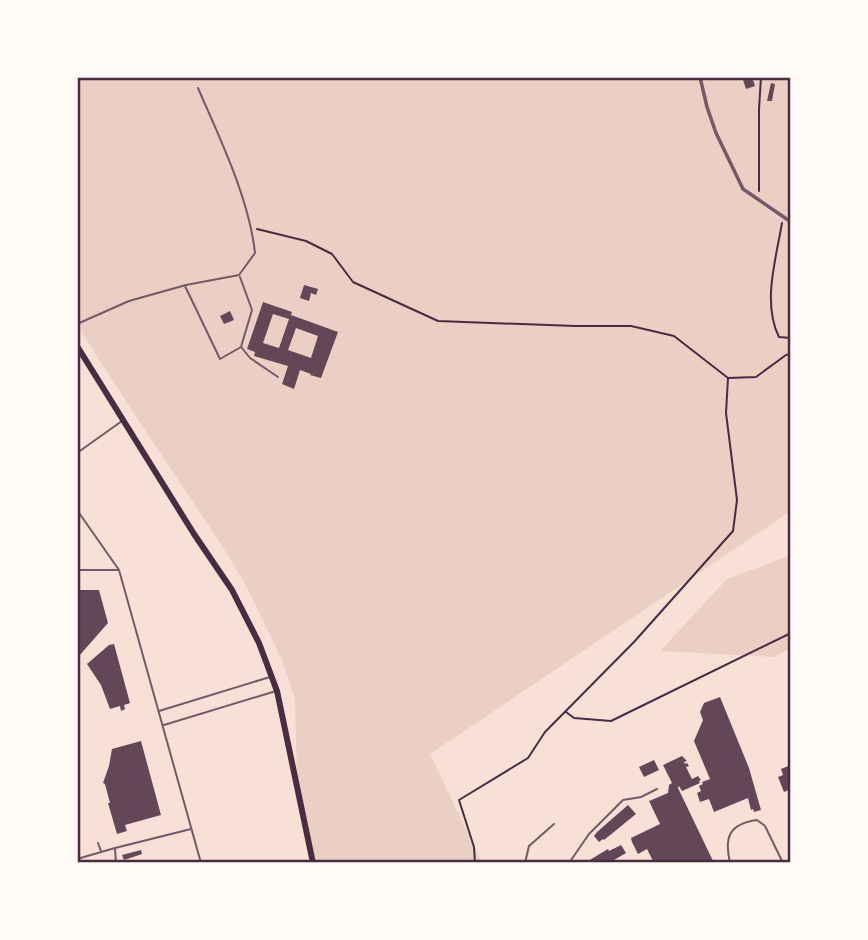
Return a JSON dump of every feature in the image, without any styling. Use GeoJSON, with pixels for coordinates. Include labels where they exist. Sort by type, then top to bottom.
{"type":"FeatureCollection","features":[{"type":"Feature","properties":{"kind":"main road"},"geometry":{"type":"LineString","coordinates":[[77,346],[232,590],[259,643],[277,691],[313,863]]}},
{"type":"Feature","properties":{"kind":"street"},"geometry":{"type":"LineString","coordinates":[[700,77],[716,133],[744,189],[791,222]]}},
{"type":"Feature","properties":{"kind":"lane"},"geometry":{"type":"LineString","coordinates":[[77,324],[129,301],[185,285],[239,275],[255,253],[252,228],[229,162],[198,88]]}},
{"type":"Feature","properties":{"kind":"lane"},"geometry":{"type":"LineString","coordinates":[[185,285],[220,359],[241,347],[252,310],[239,275]]}},
{"type":"Feature","properties":{"kind":"lane"},"geometry":{"type":"LineString","coordinates":[[241,347],[250,358],[278,377]]}},
{"type":"Feature","properties":{"kind":"lane"},"geometry":{"type":"LineString","coordinates":[[77,453],[123,420]]}},
{"type":"Feature","properties":{"kind":"lane"},"geometry":{"type":"LineString","coordinates":[[77,510],[119,570],[201,863]]}},
{"type":"Feature","properties":{"kind":"lane"},"geometry":{"type":"LineString","coordinates":[[77,570],[119,570]]}},
{"type":"Feature","properties":{"kind":"lane"},"geometry":{"type":"LineString","coordinates":[[159,711],[271,677]]}},
{"type":"Feature","properties":{"kind":"lane"},"geometry":{"type":"LineString","coordinates":[[163,725],[277,691]]}},
{"type":"Feature","properties":{"kind":"lane"},"geometry":{"type":"LineString","coordinates":[[569,863],[589,834],[623,800],[641,797],[657,789]]}},
{"type":"Feature","properties":{"kind":"lane"},"geometry":{"type":"LineString","coordinates":[[730,863],[727,851],[729,835],[736,826],[757,820],[765,826],[783,863]]}},
{"type":"Feature","properties":{"kind":"lane"},"geometry":{"type":"LineString","coordinates":[[526,862],[529,846],[554,824]]}},
{"type":"Feature","properties":{"kind":"lane"},"geometry":{"type":"LineString","coordinates":[[77,859],[192,829]]}},
{"type":"Feature","properties":{"kind":"lane"},"geometry":{"type":"LineString","coordinates":[[98,843],[101,852]]}},
{"type":"Feature","properties":{"kind":"lane"},"geometry":{"type":"LineString","coordinates":[[116,848],[116,863]]}},
{"type":"Feature","properties":{"kind":"path"},"geometry":{"type":"LineString","coordinates":[[759,199],[761,77]]}},
{"type":"Feature","properties":{"kind":"path"},"geometry":{"type":"LineString","coordinates":[[783,218],[771,302],[775,330],[779,337],[791,338]]}},
{"type":"Feature","properties":{"kind":"path"},"geometry":{"type":"LineString","coordinates":[[252,228],[306,241],[332,254],[352,282],[438,321],[631,326],[674,337],[727,378],[756,377],[791,354]]}},
{"type":"Feature","properties":{"kind":"path"},"geometry":{"type":"LineString","coordinates":[[475,863],[474,847],[459,800],[528,758],[545,732],[634,642],[733,531],[737,500],[726,413],[727,378]]}},
{"type":"Feature","properties":{"kind":"path"},"geometry":{"type":"LineString","coordinates":[[565,711],[574,718],[611,721],[791,633]]}},
{"type":"Feature","properties":{"kind":"shaded area"},"geometry":{"type":"Polygon","coordinates":[[[77,77],[791,77],[791,511],[430,754],[482,863],[312,863],[297,783],[295,698],[282,660],[228,555],[77,325],[77,77]]]}},
{"type":"Feature","properties":{"kind":"shaded area"},"geometry":{"type":"Polygon","coordinates":[[[791,555],[791,648],[774,657],[660,651],[727,579],[791,555]]]}},
{"type":"Feature","properties":{"kind":"building"},"geometry":{"type":"Polygon","coordinates":[[[742,77],[752,77],[755,86],[746,89],[742,77]]]}},
{"type":"Feature","properties":{"kind":"building"},"geometry":{"type":"Polygon","coordinates":[[[771,83],[775,84],[772,101],[767,101],[771,83]]]}},
{"type":"Feature","properties":{"kind":"building"},"geometry":{"type":"Polygon","coordinates":[[[304,285],[318,289],[316,295],[311,293],[309,301],[300,298],[304,285]]]}},
{"type":"Feature","properties":{"kind":"building"},"geometry":{"type":"Polygon","coordinates":[[[263,302],[338,332],[321,378],[300,370],[294,389],[282,384],[288,366],[254,356],[255,352],[247,349],[263,302]],[[273,314],[263,343],[279,348],[289,319],[273,314]],[[296,328],[288,350],[311,358],[318,336],[296,328]]]}},
{"type":"Feature","properties":{"kind":"building"},"geometry":{"type":"Polygon","coordinates":[[[230,311],[234,320],[224,324],[220,316],[230,311]]]}},
{"type":"Feature","properties":{"kind":"building"},"geometry":{"type":"Polygon","coordinates":[[[77,590],[99,590],[108,623],[79,656],[77,654],[77,590]]]}},
{"type":"Feature","properties":{"kind":"building"},"geometry":{"type":"Polygon","coordinates":[[[114,644],[130,703],[124,705],[125,709],[121,711],[120,706],[110,709],[101,685],[87,664],[109,645],[114,644]]]}},
{"type":"Feature","properties":{"kind":"building"},"geometry":{"type":"Polygon","coordinates":[[[720,697],[749,768],[761,810],[751,810],[748,798],[714,812],[709,799],[700,802],[697,793],[701,791],[699,786],[710,779],[694,741],[703,720],[700,712],[704,703],[720,697]]]}},
{"type":"Feature","properties":{"kind":"building"},"geometry":{"type":"Polygon","coordinates":[[[141,741],[161,815],[125,825],[127,831],[117,834],[103,783],[112,749],[141,741]]]}},
{"type":"Feature","properties":{"kind":"building"},"geometry":{"type":"Polygon","coordinates":[[[682,756],[687,761],[684,762],[689,766],[686,767],[692,779],[698,776],[701,780],[682,791],[679,786],[678,788],[714,863],[654,863],[647,849],[638,854],[632,842],[631,838],[660,824],[649,801],[668,793],[672,783],[663,765],[682,756]]]}},
{"type":"Feature","properties":{"kind":"building"},"geometry":{"type":"Polygon","coordinates":[[[654,760],[659,770],[644,777],[639,767],[654,760]]]}},
{"type":"Feature","properties":{"kind":"building"},"geometry":{"type":"Polygon","coordinates":[[[791,765],[791,789],[784,792],[778,777],[783,775],[781,769],[791,765]]]}},
{"type":"Feature","properties":{"kind":"building"},"geometry":{"type":"Polygon","coordinates":[[[628,805],[636,814],[599,842],[594,836],[597,832],[628,805]]]}},
{"type":"Feature","properties":{"kind":"building"},"geometry":{"type":"Polygon","coordinates":[[[621,845],[626,853],[614,860],[616,863],[589,863],[588,861],[608,849],[609,851],[621,845]]]}},
{"type":"Feature","properties":{"kind":"building"},"geometry":{"type":"Polygon","coordinates":[[[141,850],[142,854],[124,860],[122,855],[141,850]]]}}]}
